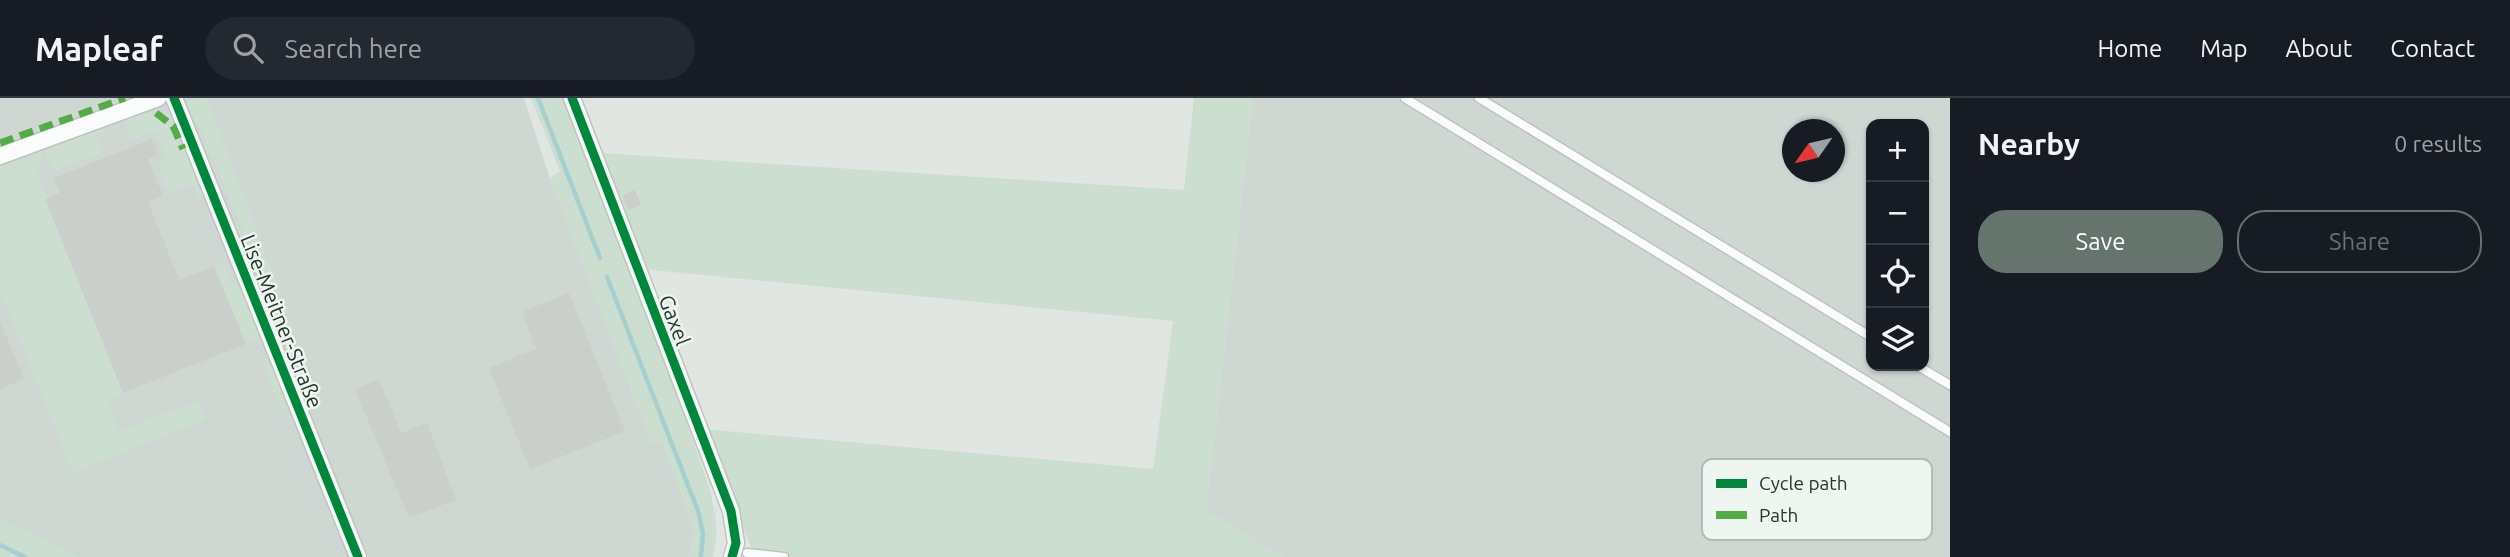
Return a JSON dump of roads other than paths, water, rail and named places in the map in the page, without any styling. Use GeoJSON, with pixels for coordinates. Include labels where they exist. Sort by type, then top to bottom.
{"type":"FeatureCollection","features":[{"type":"Feature","properties":{"kind":"street"},"geometry":{"type":"LineString","coordinates":[[0,156],[158,98]]}},
{"type":"Feature","properties":{"kind":"street","name":"Lise-Meitner-Straße"},"geometry":{"type":"LineString","coordinates":[[174,98],[358,557]]}},
{"type":"Feature","properties":{"kind":"street","name":"Gaxel"},"geometry":{"type":"LineString","coordinates":[[572,98],[731,511],[741,553]]}},
{"type":"Feature","properties":{"kind":"lane"},"geometry":{"type":"LineString","coordinates":[[1405,98],[1950,432]]}},
{"type":"Feature","properties":{"kind":"lane"},"geometry":{"type":"LineString","coordinates":[[1479,98],[1866,334]]}},
{"type":"Feature","properties":{"kind":"lane"},"geometry":{"type":"LineString","coordinates":[[1926,371],[1950,386]]}},
{"type":"Feature","properties":{"kind":"lane"},"geometry":{"type":"LineString","coordinates":[[741,553],[784,557]]}},
{"type":"Feature","properties":{"kind":"waterway"},"geometry":{"type":"LineString","coordinates":[[538,98],[600,258]]}},
{"type":"Feature","properties":{"kind":"waterway"},"geometry":{"type":"LineString","coordinates":[[607,277],[698,511],[703,533],[701,557]]}},
{"type":"Feature","properties":{"kind":"waterway"},"geometry":{"type":"LineString","coordinates":[[0,545],[25,557]]}}]}
